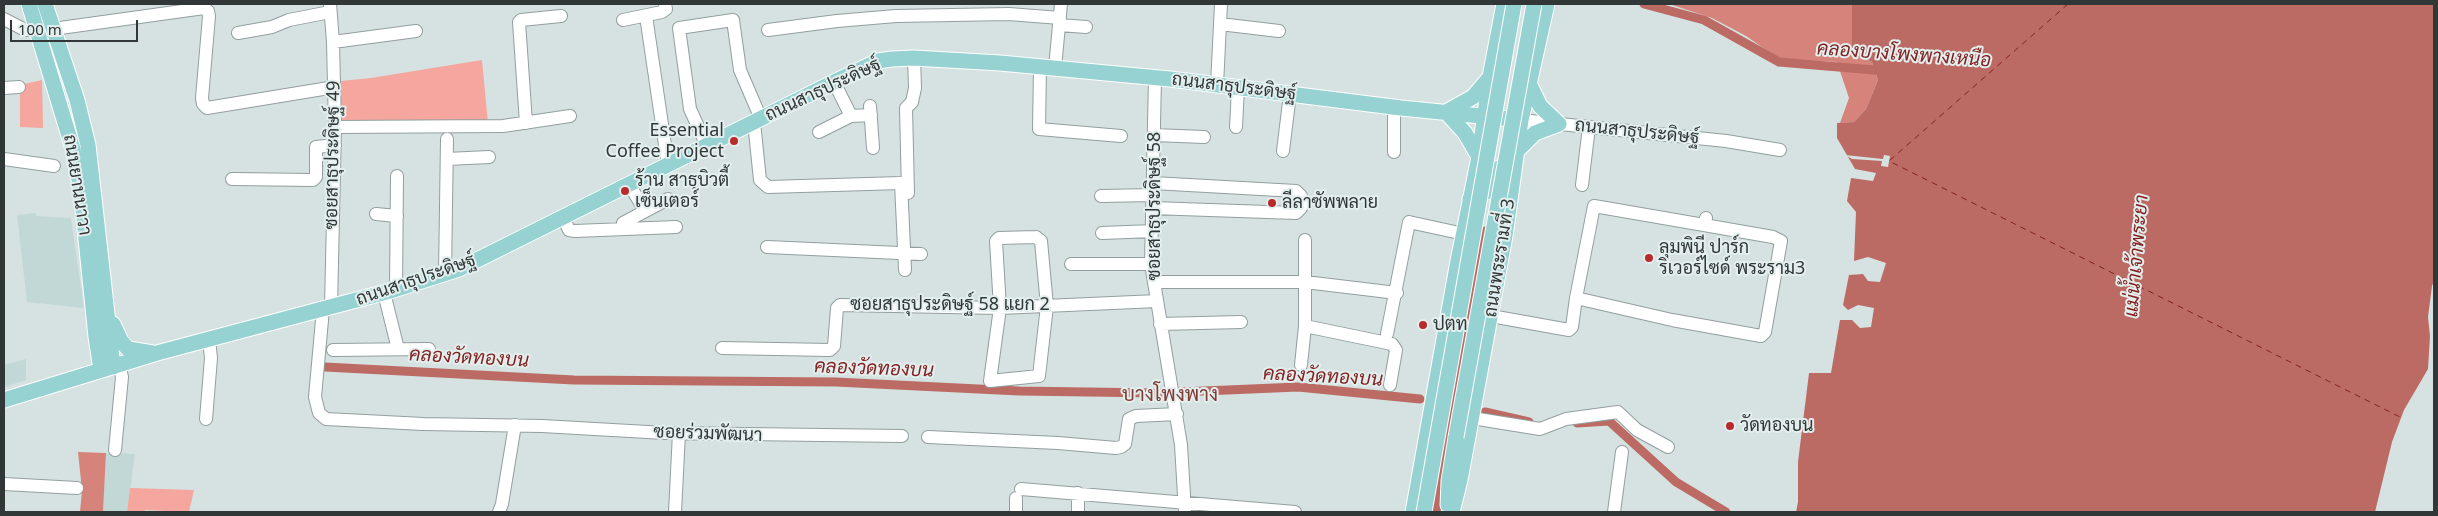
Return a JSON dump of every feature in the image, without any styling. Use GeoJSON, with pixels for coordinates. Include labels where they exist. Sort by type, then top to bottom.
{"type":"FeatureCollection","features":[{"type":"Feature","properties":{"kind":"main road","name":"ถนนยานนาวา"},"geometry":{"type":"LineString","coordinates":[[29,4],[74,149],[81,190],[96,337],[111,367]]}},
{"type":"Feature","properties":{"kind":"main road","name":"ถนนยานนาวา"},"geometry":{"type":"LineString","coordinates":[[45,4],[77,100],[88,144],[109,316],[111,367]]}},
{"type":"Feature","properties":{"kind":"main road"},"geometry":{"type":"LineString","coordinates":[[1507,6],[1515,24],[1528,26],[1542,7]]}},
{"type":"Feature","properties":{"kind":"main road"},"geometry":{"type":"LineString","coordinates":[[1414,512],[1479,157],[1490,77],[1507,6]]}},
{"type":"Feature","properties":{"kind":"main road","name":"ถนนพระรามที่ 3"},"geometry":{"type":"LineString","coordinates":[[1424,512],[1507,6]]}},
{"type":"Feature","properties":{"kind":"main road","name":"ถนนพระรามที่ 3"},"geometry":{"type":"LineString","coordinates":[[1452,512],[1472,418],[1505,236],[1517,151],[1514,119],[1529,83],[1541,37],[1542,7]]}},
{"type":"Feature","properties":{"kind":"main road","name":"ถนนพระรามที่ 3"},"geometry":{"type":"LineString","coordinates":[[1447,512],[1448,482],[1456,437],[1542,7]]}},
{"type":"Feature","properties":{"kind":"main road"},"geometry":{"type":"LineString","coordinates":[[1470,199],[1487,193],[1495,185],[1514,119],[1519,50],[1522,45],[1541,37]]}},
{"type":"Feature","properties":{"kind":"main road"},"geometry":{"type":"LineString","coordinates":[[54,83],[61,92],[66,89],[59,64],[61,54]]}},
{"type":"Feature","properties":{"kind":"main road","name":"ถนนสาธุประดิษฐ์"},"geometry":{"type":"LineString","coordinates":[[4,400],[111,367],[390,291],[445,274],[472,263],[834,82],[878,62],[914,58],[1047,68],[1155,78],[1394,107],[1514,119]]}},
{"type":"Feature","properties":{"kind":"main road"},"geometry":{"type":"LineString","coordinates":[[1479,157],[1465,133],[1446,112],[1473,97],[1490,77]]}},
{"type":"Feature","properties":{"kind":"main road"},"geometry":{"type":"LineString","coordinates":[[1517,151],[1535,133],[1558,124],[1540,106],[1529,83]]}},
{"type":"Feature","properties":{"kind":"main road"},"geometry":{"type":"LineString","coordinates":[[1464,232],[1479,221],[1500,229],[1505,236]]}},
{"type":"Feature","properties":{"kind":"main road"},"geometry":{"type":"LineString","coordinates":[[109,316],[121,341],[128,349],[157,354]]}},
{"type":"Feature","properties":{"kind":"main road"},"geometry":{"type":"LineString","coordinates":[[72,379],[88,360],[96,337]]}},
{"type":"Feature","properties":{"kind":"street"},"geometry":{"type":"LineString","coordinates":[[623,20],[664,11],[665,4]]}},
{"type":"Feature","properties":{"kind":"street"},"geometry":{"type":"LineString","coordinates":[[1217,85],[1221,4]]}},
{"type":"Feature","properties":{"kind":"street"},"geometry":{"type":"LineString","coordinates":[[53,29],[182,7],[204,8],[208,11],[202,98],[203,104],[207,108],[335,87]]}},
{"type":"Feature","properties":{"kind":"street"},"geometry":{"type":"LineString","coordinates":[[238,33],[272,27],[330,8]]}},
{"type":"Feature","properties":{"kind":"street","name":"ซอยสาธุประดิษฐ์ 49"},"geometry":{"type":"LineString","coordinates":[[330,8],[335,87],[335,145],[327,308],[315,397],[319,412],[326,419],[414,424],[515,425]]}},
{"type":"Feature","properties":{"kind":"street"},"geometry":{"type":"LineString","coordinates":[[768,30],[896,16],[1060,13],[1086,27]]}},
{"type":"Feature","properties":{"kind":"street"},"geometry":{"type":"LineString","coordinates":[[1060,13],[1047,68],[1038,135],[1121,136]]}},
{"type":"Feature","properties":{"kind":"street"},"geometry":{"type":"LineString","coordinates":[[526,123],[519,22],[529,19],[560,16]]}},
{"type":"Feature","properties":{"kind":"street"},"geometry":{"type":"LineString","coordinates":[[646,16],[668,165]]}},
{"type":"Feature","properties":{"kind":"street"},"geometry":{"type":"LineString","coordinates":[[4,19],[25,30],[36,30]]}},
{"type":"Feature","properties":{"kind":"street"},"geometry":{"type":"LineString","coordinates":[[707,146],[690,109],[679,28],[734,20],[740,70],[757,121],[760,180],[768,187],[902,183],[905,270]]}},
{"type":"Feature","properties":{"kind":"street"},"geometry":{"type":"LineString","coordinates":[[1220,24],[1279,31]]}},
{"type":"Feature","properties":{"kind":"street"},"geometry":{"type":"LineString","coordinates":[[333,42],[416,31]]}},
{"type":"Feature","properties":{"kind":"street"},"geometry":{"type":"LineString","coordinates":[[908,218],[906,108],[912,102],[916,88],[914,58]]}},
{"type":"Feature","properties":{"kind":"street","name":"ซอยสาธุประดิษฐ์ 58"},"geometry":{"type":"LineString","coordinates":[[1155,78],[1152,264],[1160,324],[1177,414],[1185,507]]}},
{"type":"Feature","properties":{"kind":"street"},"geometry":{"type":"LineString","coordinates":[[834,82],[851,116]]}},
{"type":"Feature","properties":{"kind":"street"},"geometry":{"type":"LineString","coordinates":[[4,88],[19,87]]}},
{"type":"Feature","properties":{"kind":"street"},"geometry":{"type":"LineString","coordinates":[[1236,127],[1238,88]]}},
{"type":"Feature","properties":{"kind":"street"},"geometry":{"type":"LineString","coordinates":[[1283,151],[1290,94]]}},
{"type":"Feature","properties":{"kind":"street"},"geometry":{"type":"LineString","coordinates":[[1394,107],[1394,152]]}},
{"type":"Feature","properties":{"kind":"street"},"geometry":{"type":"LineString","coordinates":[[820,132],[851,116],[871,110],[873,148]]}},
{"type":"Feature","properties":{"kind":"street"},"geometry":{"type":"LineString","coordinates":[[335,127],[479,127],[526,123],[570,116]]}},
{"type":"Feature","properties":{"kind":"street","name":"ถนนสาธุประดิษฐ์"},"geometry":{"type":"LineString","coordinates":[[1514,119],[1726,141],[1780,150]]}},
{"type":"Feature","properties":{"kind":"street"},"geometry":{"type":"LineString","coordinates":[[1582,186],[1589,127]]}},
{"type":"Feature","properties":{"kind":"street"},"geometry":{"type":"LineString","coordinates":[[1154,135],[1204,137]]}},
{"type":"Feature","properties":{"kind":"street"},"geometry":{"type":"LineString","coordinates":[[445,274],[447,139]]}},
{"type":"Feature","properties":{"kind":"street"},"geometry":{"type":"LineString","coordinates":[[232,179],[313,180],[316,178],[316,147],[335,145]]}},
{"type":"Feature","properties":{"kind":"street"},"geometry":{"type":"LineString","coordinates":[[447,159],[489,157]]}},
{"type":"Feature","properties":{"kind":"street"},"geometry":{"type":"LineString","coordinates":[[4,159],[54,166]]}},
{"type":"Feature","properties":{"kind":"street"},"geometry":{"type":"LineString","coordinates":[[397,176],[397,216],[390,291],[398,349]]}},
{"type":"Feature","properties":{"kind":"street"},"geometry":{"type":"LineString","coordinates":[[629,184],[645,211]]}},
{"type":"Feature","properties":{"kind":"street"},"geometry":{"type":"LineString","coordinates":[[1101,196],[1153,189],[1296,191],[1301,196],[1300,211],[1296,213],[1152,208]]}},
{"type":"Feature","properties":{"kind":"street"},"geometry":{"type":"LineString","coordinates":[[624,223],[668,199]]}},
{"type":"Feature","properties":{"kind":"street"},"geometry":{"type":"LineString","coordinates":[[1491,316],[1569,330],[1572,327],[1576,298],[1594,206],[1705,222],[1781,240],[1764,332],[1761,336],[1672,320],[1576,298]]}},
{"type":"Feature","properties":{"kind":"street"},"geometry":{"type":"LineString","coordinates":[[376,214],[397,216]]}},
{"type":"Feature","properties":{"kind":"street"},"geometry":{"type":"LineString","coordinates":[[563,217],[569,230],[575,231],[676,227]]}},
{"type":"Feature","properties":{"kind":"street"},"geometry":{"type":"LineString","coordinates":[[1387,334],[1397,292],[1409,222],[1464,232]]}},
{"type":"Feature","properties":{"kind":"street"},"geometry":{"type":"LineString","coordinates":[[1102,233],[1153,232]]}},
{"type":"Feature","properties":{"kind":"street"},"geometry":{"type":"LineString","coordinates":[[999,238],[1039,238],[1046,306],[1039,376],[990,381],[1000,308],[995,244],[999,238]]}},
{"type":"Feature","properties":{"kind":"street"},"geometry":{"type":"LineString","coordinates":[[1302,365],[1305,326],[1306,240]]}},
{"type":"Feature","properties":{"kind":"street"},"geometry":{"type":"LineString","coordinates":[[767,247],[922,254]]}},
{"type":"Feature","properties":{"kind":"street"},"geometry":{"type":"LineString","coordinates":[[1071,264],[1152,264]]}},
{"type":"Feature","properties":{"kind":"street"},"geometry":{"type":"LineString","coordinates":[[1154,282],[1305,282],[1397,292]]}},
{"type":"Feature","properties":{"kind":"street","name":"ซอยสาธุประดิษฐ์ 58 แยก 2"},"geometry":{"type":"LineString","coordinates":[[722,348],[830,350],[834,346],[837,308],[840,304],[1000,308],[1157,301]]}},
{"type":"Feature","properties":{"kind":"street"},"geometry":{"type":"LineString","coordinates":[[1160,324],[1241,322]]}},
{"type":"Feature","properties":{"kind":"street"},"geometry":{"type":"LineString","coordinates":[[1305,326],[1392,344],[1396,350],[1390,385]]}},
{"type":"Feature","properties":{"kind":"street"},"geometry":{"type":"LineString","coordinates":[[206,419],[211,358],[209,340]]}},
{"type":"Feature","properties":{"kind":"street"},"geometry":{"type":"LineString","coordinates":[[333,350],[429,348]]}},
{"type":"Feature","properties":{"kind":"street"},"geometry":{"type":"LineString","coordinates":[[111,367],[122,377],[115,450]]}},
{"type":"Feature","properties":{"kind":"street"},"geometry":{"type":"LineString","coordinates":[[1472,418],[1540,429],[1572,418],[1618,412],[1637,430],[1668,448]]}},
{"type":"Feature","properties":{"kind":"street"},"geometry":{"type":"LineString","coordinates":[[928,437],[1049,442],[1121,448],[1125,444],[1129,419],[1136,416],[1177,414]]}},
{"type":"Feature","properties":{"kind":"street"},"geometry":{"type":"LineString","coordinates":[[499,512],[502,504],[515,425]]}},
{"type":"Feature","properties":{"kind":"street","name":"ซอยร่วมพัฒนา"},"geometry":{"type":"LineString","coordinates":[[515,425],[679,433],[902,436]]}},
{"type":"Feature","properties":{"kind":"street"},"geometry":{"type":"LineString","coordinates":[[675,512],[679,433]]}},
{"type":"Feature","properties":{"kind":"street"},"geometry":{"type":"LineString","coordinates":[[1614,512],[1622,452]]}},
{"type":"Feature","properties":{"kind":"street"},"geometry":{"type":"LineString","coordinates":[[4,484],[77,488]]}},
{"type":"Feature","properties":{"kind":"street"},"geometry":{"type":"LineString","coordinates":[[1078,493],[1078,512]]}},
{"type":"Feature","properties":{"kind":"street"},"geometry":{"type":"LineString","coordinates":[[1016,512],[1019,494],[1078,493],[1185,507],[1295,512]]}},
{"type":"Feature","properties":{"kind":"shaded area"},"geometry":{"type":"Polygon","coordinates":[[[1669,4],[1852,4],[1852,57],[1862,57],[1872,62],[1878,80],[1866,109],[1854,122],[1840,123],[1849,98],[1837,62],[1779,59],[1746,36],[1712,18],[1669,4]]]}},
{"type":"Feature","properties":{"kind":"shaded area"},"geometry":{"type":"Polygon","coordinates":[[[482,60],[488,123],[340,124],[341,81],[482,60]]]}},
{"type":"Feature","properties":{"kind":"shaded area"},"geometry":{"type":"Polygon","coordinates":[[[42,80],[43,128],[20,127],[20,85],[42,80]]]}},
{"type":"Feature","properties":{"kind":"shaded area"},"geometry":{"type":"Polygon","coordinates":[[[36,213],[36,216],[71,218],[84,308],[27,302],[17,215],[36,213]]]}},
{"type":"Feature","properties":{"kind":"shaded area"},"geometry":{"type":"Polygon","coordinates":[[[26,359],[26,380],[4,387],[4,365],[26,359]]]}},
{"type":"Feature","properties":{"kind":"shaded area"},"geometry":{"type":"Polygon","coordinates":[[[78,452],[106,453],[103,512],[80,512],[82,490],[78,452]]]}},
{"type":"Feature","properties":{"kind":"shaded area"},"geometry":{"type":"Polygon","coordinates":[[[106,453],[135,454],[127,512],[103,512],[106,453]]]}},
{"type":"Feature","properties":{"kind":"shaded area"},"geometry":{"type":"Polygon","coordinates":[[[130,488],[194,490],[189,512],[145,510],[144,512],[127,512],[130,488]]]}},
{"type":"Feature","properties":{"kind":"water","name":"แม่น้ำเจ้าพระยา"},"geometry":{"type":"Polygon","coordinates":[[[1852,4],[2434,4],[2434,281],[2428,317],[2430,336],[2428,369],[2404,410],[2392,442],[2375,512],[1796,512],[1798,502],[1798,462],[1809,373],[1831,373],[1840,320],[1852,320],[1860,328],[1871,327],[1874,308],[1858,305],[1848,310],[1843,305],[1849,275],[1863,274],[1868,281],[1880,282],[1886,263],[1868,257],[1854,261],[1856,212],[1847,201],[1851,178],[1873,181],[1876,173],[1855,169],[1837,138],[1837,123],[1854,122],[1866,109],[1878,80],[1872,62],[1862,57],[1852,57],[1852,4]]]}},
{"type":"Feature","properties":{"kind":"pier"},"geometry":{"type":"Polygon","coordinates":[[[1845,155],[1883,159],[1884,155],[1890,156],[1888,167],[1881,166],[1882,161],[1852,159],[1845,155]]]}},
{"type":"Feature","properties":{"kind":"waterway","name":"คลองบางโพงพางเหนือ"},"geometry":{"type":"LineString","coordinates":[[1644,4],[1704,20],[1779,62],[1886,71]]}},
{"type":"Feature","properties":{"kind":"waterway"},"geometry":{"type":"LineString","coordinates":[[1436,512],[1485,231]]}},
{"type":"Feature","properties":{"kind":"waterway","name":"คลองวัดทองบน"},"geometry":{"type":"LineString","coordinates":[[325,367],[574,380],[836,382],[1019,391],[1157,393],[1298,387],[1420,399]]}},
{"type":"Feature","properties":{"kind":"waterway","name":"คลองวัดทองบน"},"geometry":{"type":"LineString","coordinates":[[1485,412],[1529,422]]}},
{"type":"Feature","properties":{"kind":"waterway","name":"คลองวัดทองบน"},"geometry":{"type":"LineString","coordinates":[[1577,423],[1609,421],[1676,482],[1726,512]]}},
{"type":"Feature","properties":{"kind":"ferry route"},"geometry":{"type":"LineString","coordinates":[[2068,4],[1889,161],[2402,418]]}},
{"type":"Feature","properties":{"kind":"place","name":"Essential Coffee Project"},"geometry":{"type":"Point","coordinates":[734,141]}},
{"type":"Feature","properties":{"kind":"place","name":"ร้าน สาธุบิวตี้ เซ็นเตอร์"},"geometry":{"type":"Point","coordinates":[625,191]}},
{"type":"Feature","properties":{"kind":"place","name":"ลีลาซัพพลาย"},"geometry":{"type":"Point","coordinates":[1272,203]}},
{"type":"Feature","properties":{"kind":"place","name":"ลุมพินี ปาร์ก ริเวอร์ไซด์ พระราม3"},"geometry":{"type":"Point","coordinates":[1649,258]}},
{"type":"Feature","properties":{"kind":"place","name":"ปตท"},"geometry":{"type":"Point","coordinates":[1423,325]}},
{"type":"Feature","properties":{"kind":"place","name":"วัดทองบน"},"geometry":{"type":"Point","coordinates":[1730,426]}},
{"type":"Feature","properties":{"kind":"district","name":"บางโพงพาง"},"geometry":{"type":"Point","coordinates":[1170,395]}}]}
